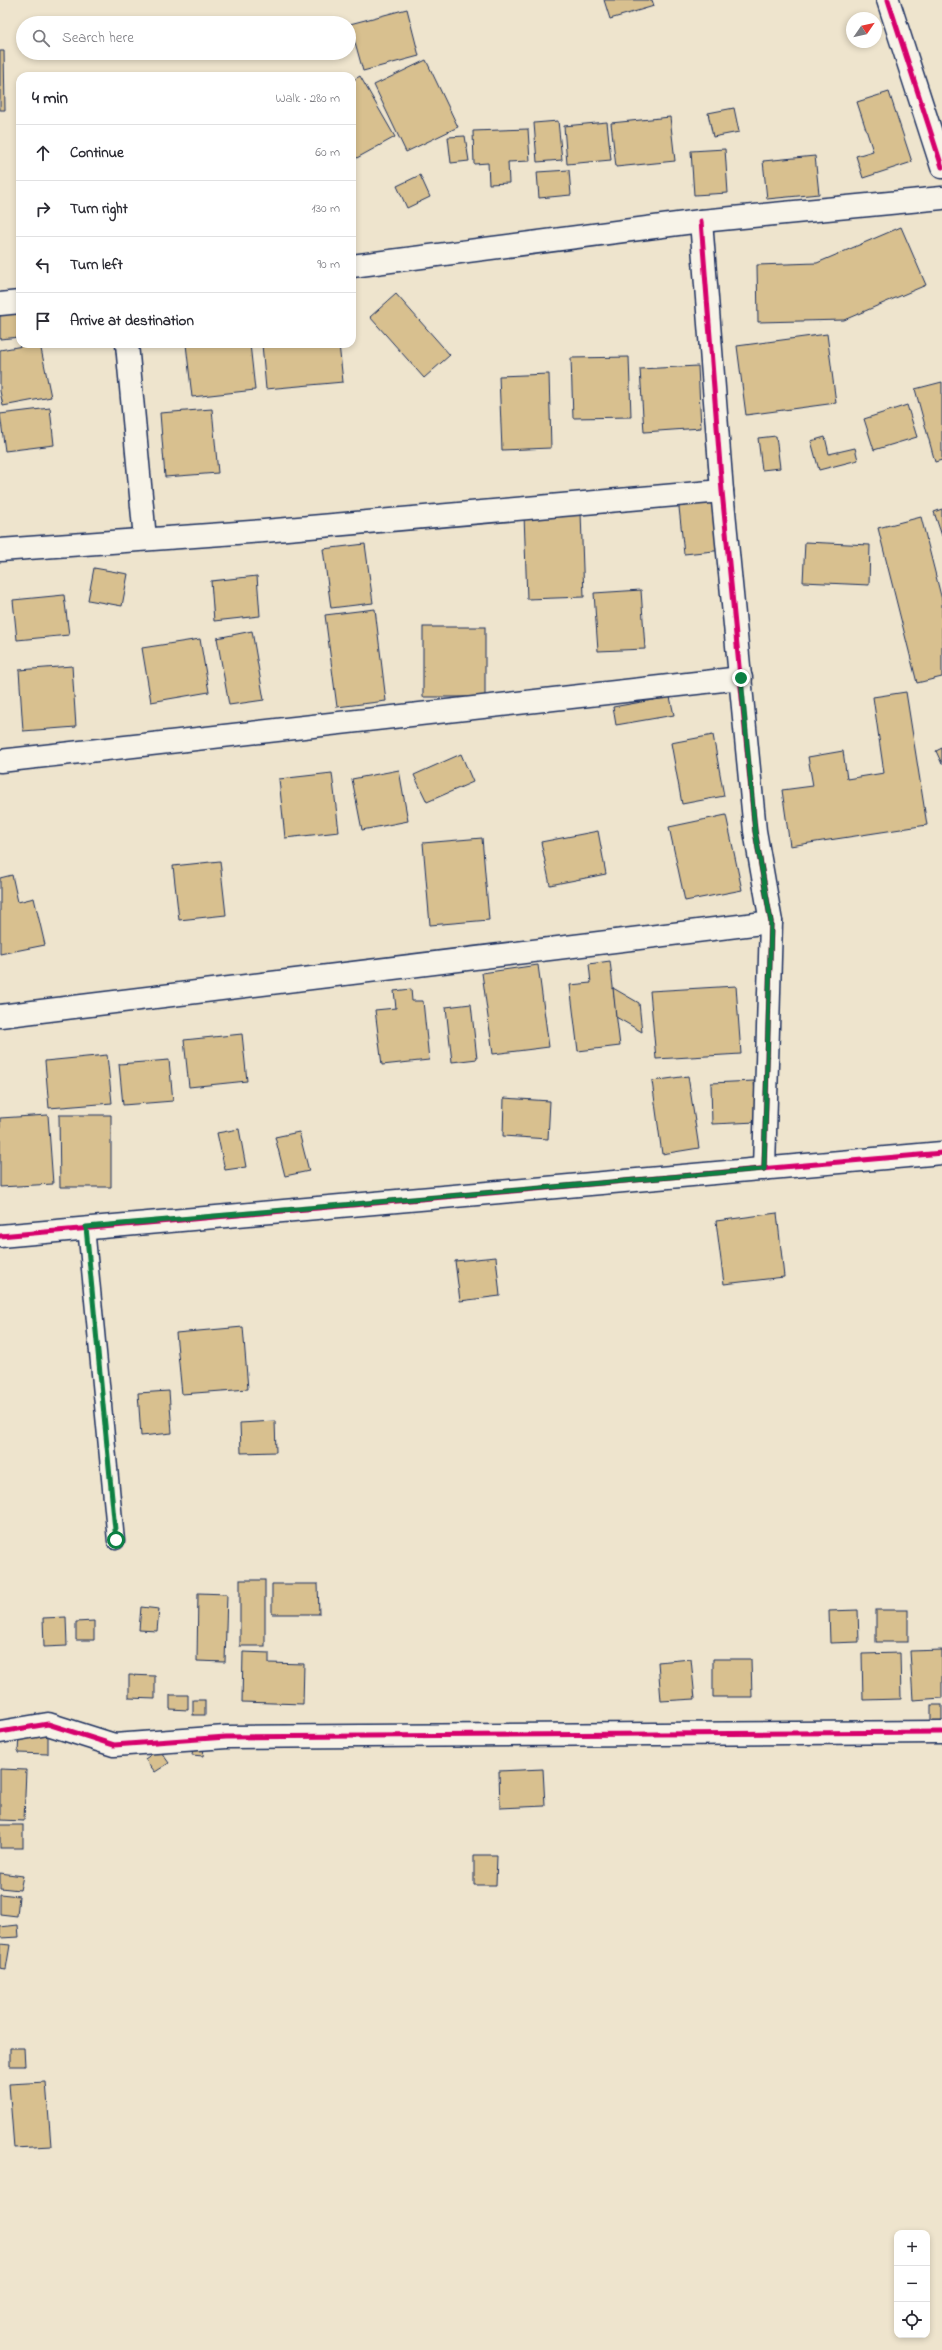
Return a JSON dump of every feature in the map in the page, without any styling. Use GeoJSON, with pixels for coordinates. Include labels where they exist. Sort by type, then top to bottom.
{"type":"FeatureCollection","features":[{"type":"Feature","properties":{"kind":"street"},"geometry":{"type":"LineString","coordinates":[[888,0],[942,167]]}},
{"type":"Feature","properties":{"kind":"street"},"geometry":{"type":"LineString","coordinates":[[356,265],[701,221],[942,198]]}},
{"type":"Feature","properties":{"kind":"street"},"geometry":{"type":"LineString","coordinates":[[701,221],[722,491],[755,831],[771,922],[764,1169]]}},
{"type":"Feature","properties":{"kind":"street"},"geometry":{"type":"LineString","coordinates":[[0,304],[16,302]]}},
{"type":"Feature","properties":{"kind":"street"},"geometry":{"type":"LineString","coordinates":[[127,348],[145,539]]}},
{"type":"Feature","properties":{"kind":"street"},"geometry":{"type":"LineString","coordinates":[[0,550],[264,531],[722,491]]}},
{"type":"Feature","properties":{"kind":"street"},"geometry":{"type":"LineString","coordinates":[[0,761],[741,678]]}},
{"type":"Feature","properties":{"kind":"street"},"geometry":{"type":"LineString","coordinates":[[0,1016],[771,922]]}},
{"type":"Feature","properties":{"kind":"street"},"geometry":{"type":"LineString","coordinates":[[0,1236],[86,1227],[942,1153]]}},
{"type":"Feature","properties":{"kind":"street"},"geometry":{"type":"LineString","coordinates":[[0,1732],[48,1724],[114,1745],[226,1736],[942,1732]]}},
{"type":"Feature","properties":{"kind":"lane"},"geometry":{"type":"LineString","coordinates":[[86,1227],[116,1540]]}},
{"type":"Feature","properties":{"kind":"building"},"geometry":{"type":"Polygon","coordinates":[[[604,0],[652,0],[654,6],[610,19],[604,0]]]}},
{"type":"Feature","properties":{"kind":"building"},"geometry":{"type":"Polygon","coordinates":[[[407,9],[419,56],[363,71],[356,46],[356,22],[407,9]]]}},
{"type":"Feature","properties":{"kind":"building"},"geometry":{"type":"Polygon","coordinates":[[[0,51],[4,51],[5,110],[0,110],[0,51]]]}},
{"type":"Feature","properties":{"kind":"building"},"geometry":{"type":"Polygon","coordinates":[[[426,60],[458,127],[406,152],[374,85],[426,60]]]}},
{"type":"Feature","properties":{"kind":"building"},"geometry":{"type":"Polygon","coordinates":[[[360,76],[395,137],[356,158],[356,78],[360,76]]]}},
{"type":"Feature","properties":{"kind":"building"},"geometry":{"type":"Polygon","coordinates":[[[889,92],[912,162],[863,178],[856,156],[873,151],[857,102],[889,92]]]}},
{"type":"Feature","properties":{"kind":"building"},"geometry":{"type":"Polygon","coordinates":[[[734,108],[739,132],[713,137],[708,113],[734,108]]]}},
{"type":"Feature","properties":{"kind":"building"},"geometry":{"type":"Polygon","coordinates":[[[670,117],[675,161],[616,167],[611,123],[670,117]]]}},
{"type":"Feature","properties":{"kind":"building"},"geometry":{"type":"Polygon","coordinates":[[[558,121],[562,160],[537,162],[534,123],[558,121]]]}},
{"type":"Feature","properties":{"kind":"building"},"geometry":{"type":"Polygon","coordinates":[[[607,122],[611,160],[567,164],[564,126],[607,122]]]}},
{"type":"Feature","properties":{"kind":"building"},"geometry":{"type":"Polygon","coordinates":[[[528,129],[530,161],[508,162],[509,183],[489,184],[488,163],[474,164],[473,131],[528,129]]]}},
{"type":"Feature","properties":{"kind":"building"},"geometry":{"type":"Polygon","coordinates":[[[465,136],[469,161],[451,163],[448,137],[465,136]]]}},
{"type":"Feature","properties":{"kind":"building"},"geometry":{"type":"Polygon","coordinates":[[[725,149],[728,193],[694,195],[691,151],[725,149]]]}},
{"type":"Feature","properties":{"kind":"building"},"geometry":{"type":"Polygon","coordinates":[[[815,156],[819,194],[767,199],[763,161],[815,156]]]}},
{"type":"Feature","properties":{"kind":"building"},"geometry":{"type":"Polygon","coordinates":[[[569,170],[571,195],[539,198],[537,172],[569,170]]]}},
{"type":"Feature","properties":{"kind":"building"},"geometry":{"type":"Polygon","coordinates":[[[420,175],[430,197],[407,208],[397,186],[420,175]]]}},
{"type":"Feature","properties":{"kind":"building"},"geometry":{"type":"Polygon","coordinates":[[[901,227],[926,285],[844,320],[758,322],[757,265],[817,263],[901,227]]]}},
{"type":"Feature","properties":{"kind":"building"},"geometry":{"type":"Polygon","coordinates":[[[396,294],[450,355],[424,378],[370,317],[396,294]]]}},
{"type":"Feature","properties":{"kind":"building"},"geometry":{"type":"Polygon","coordinates":[[[16,307],[16,337],[0,339],[0,309],[16,307]]]}},
{"type":"Feature","properties":{"kind":"building"},"geometry":{"type":"Polygon","coordinates":[[[827,334],[836,403],[746,415],[737,346],[827,334]]]}},
{"type":"Feature","properties":{"kind":"building"},"geometry":{"type":"Polygon","coordinates":[[[16,347],[41,348],[51,397],[3,406],[0,391],[0,350],[16,347]]]}},
{"type":"Feature","properties":{"kind":"building"},"geometry":{"type":"Polygon","coordinates":[[[186,348],[250,348],[255,390],[192,397],[186,348]]]}},
{"type":"Feature","properties":{"kind":"building"},"geometry":{"type":"Polygon","coordinates":[[[262,348],[339,348],[343,382],[266,389],[262,348]]]}},
{"type":"Feature","properties":{"kind":"building"},"geometry":{"type":"Polygon","coordinates":[[[629,357],[631,417],[573,418],[571,358],[629,357]]]}},
{"type":"Feature","properties":{"kind":"building"},"geometry":{"type":"Polygon","coordinates":[[[698,366],[701,428],[644,432],[640,369],[698,366]]]}},
{"type":"Feature","properties":{"kind":"building"},"geometry":{"type":"Polygon","coordinates":[[[549,374],[551,448],[502,450],[499,376],[549,374]]]}},
{"type":"Feature","properties":{"kind":"building"},"geometry":{"type":"Polygon","coordinates":[[[942,382],[942,460],[935,462],[915,389],[942,382]]]}},
{"type":"Feature","properties":{"kind":"building"},"geometry":{"type":"Polygon","coordinates":[[[907,405],[917,437],[874,450],[864,419],[907,405]]]}},
{"type":"Feature","properties":{"kind":"building"},"geometry":{"type":"Polygon","coordinates":[[[50,408],[54,445],[5,451],[0,414],[50,408]]]}},
{"type":"Feature","properties":{"kind":"building"},"geometry":{"type":"Polygon","coordinates":[[[212,409],[218,473],[165,477],[160,413],[212,409]]]}},
{"type":"Feature","properties":{"kind":"building"},"geometry":{"type":"Polygon","coordinates":[[[776,436],[780,468],[762,470],[758,438],[776,436]]]}},
{"type":"Feature","properties":{"kind":"building"},"geometry":{"type":"Polygon","coordinates":[[[825,437],[829,454],[855,448],[858,460],[819,470],[811,441],[825,437]]]}},
{"type":"Feature","properties":{"kind":"building"},"geometry":{"type":"Polygon","coordinates":[[[717,493],[724,550],[684,554],[678,498],[717,493]]]}},
{"type":"Feature","properties":{"kind":"building"},"geometry":{"type":"Polygon","coordinates":[[[942,509],[942,536],[934,512],[942,509]]]}},
{"type":"Feature","properties":{"kind":"building"},"geometry":{"type":"Polygon","coordinates":[[[581,513],[584,597],[527,599],[524,515],[581,513]]]}},
{"type":"Feature","properties":{"kind":"building"},"geometry":{"type":"Polygon","coordinates":[[[921,517],[942,600],[942,677],[917,683],[878,528],[921,517]]]}},
{"type":"Feature","properties":{"kind":"building"},"geometry":{"type":"Polygon","coordinates":[[[805,542],[870,545],[869,585],[803,582],[805,542]]]}},
{"type":"Feature","properties":{"kind":"building"},"geometry":{"type":"Polygon","coordinates":[[[365,544],[373,603],[331,608],[323,549],[365,544]]]}},
{"type":"Feature","properties":{"kind":"building"},"geometry":{"type":"Polygon","coordinates":[[[94,568],[128,574],[122,606],[88,600],[94,568]]]}},
{"type":"Feature","properties":{"kind":"building"},"geometry":{"type":"Polygon","coordinates":[[[257,576],[260,616],[214,621],[211,581],[257,576]]]}},
{"type":"Feature","properties":{"kind":"building"},"geometry":{"type":"Polygon","coordinates":[[[641,590],[645,649],[598,651],[594,593],[641,590]]]}},
{"type":"Feature","properties":{"kind":"building"},"geometry":{"type":"Polygon","coordinates":[[[64,595],[69,635],[17,640],[13,600],[64,595]]]}},
{"type":"Feature","properties":{"kind":"building"},"geometry":{"type":"Polygon","coordinates":[[[375,609],[386,701],[337,707],[325,615],[375,609]]]}},
{"type":"Feature","properties":{"kind":"building"},"geometry":{"type":"Polygon","coordinates":[[[423,627],[485,627],[485,697],[423,697],[423,627]]]}},
{"type":"Feature","properties":{"kind":"building"},"geometry":{"type":"Polygon","coordinates":[[[252,631],[264,700],[229,705],[217,638],[252,631]]]}},
{"type":"Feature","properties":{"kind":"building"},"geometry":{"type":"Polygon","coordinates":[[[200,639],[209,692],[151,702],[142,648],[200,639]]]}},
{"type":"Feature","properties":{"kind":"building"},"geometry":{"type":"Polygon","coordinates":[[[72,666],[76,727],[23,731],[19,670],[72,666]]]}},
{"type":"Feature","properties":{"kind":"building"},"geometry":{"type":"Polygon","coordinates":[[[906,692],[927,825],[790,846],[782,790],[813,786],[808,757],[843,751],[847,779],[884,773],[873,697],[906,692]]]}},
{"type":"Feature","properties":{"kind":"building"},"geometry":{"type":"Polygon","coordinates":[[[670,697],[674,715],[616,725],[613,707],[670,697]]]}},
{"type":"Feature","properties":{"kind":"building"},"geometry":{"type":"Polygon","coordinates":[[[713,735],[724,796],[682,804],[671,743],[713,735]]]}},
{"type":"Feature","properties":{"kind":"building"},"geometry":{"type":"Polygon","coordinates":[[[942,748],[942,764],[936,751],[942,748]]]}},
{"type":"Feature","properties":{"kind":"building"},"geometry":{"type":"Polygon","coordinates":[[[461,754],[473,782],[427,802],[414,775],[461,754]]]}},
{"type":"Feature","properties":{"kind":"building"},"geometry":{"type":"Polygon","coordinates":[[[399,770],[408,821],[362,830],[352,779],[399,770]]]}},
{"type":"Feature","properties":{"kind":"building"},"geometry":{"type":"Polygon","coordinates":[[[332,773],[339,832],[285,838],[279,779],[332,773]]]}},
{"type":"Feature","properties":{"kind":"building"},"geometry":{"type":"Polygon","coordinates":[[[726,815],[742,890],[685,901],[669,827],[726,815]]]}},
{"type":"Feature","properties":{"kind":"building"},"geometry":{"type":"Polygon","coordinates":[[[598,831],[606,874],[550,885],[541,842],[598,831]]]}},
{"type":"Feature","properties":{"kind":"building"},"geometry":{"type":"Polygon","coordinates":[[[482,838],[489,920],[430,925],[423,843],[482,838]]]}},
{"type":"Feature","properties":{"kind":"building"},"geometry":{"type":"Polygon","coordinates":[[[220,861],[226,915],[179,920],[173,866],[220,861]]]}},
{"type":"Feature","properties":{"kind":"building"},"geometry":{"type":"Polygon","coordinates":[[[12,875],[18,902],[34,898],[45,945],[0,954],[0,878],[12,875]]]}},
{"type":"Feature","properties":{"kind":"building"},"geometry":{"type":"Polygon","coordinates":[[[610,961],[620,1046],[578,1051],[570,985],[591,983],[589,964],[610,961]]]}},
{"type":"Feature","properties":{"kind":"building"},"geometry":{"type":"Polygon","coordinates":[[[538,965],[549,1047],[493,1054],[482,973],[538,965]]]}},
{"type":"Feature","properties":{"kind":"building"},"geometry":{"type":"Polygon","coordinates":[[[736,986],[741,1054],[656,1059],[650,991],[736,986]]]}},
{"type":"Feature","properties":{"kind":"building"},"geometry":{"type":"Polygon","coordinates":[[[613,988],[639,1003],[642,1032],[616,1017],[613,988]]]}},
{"type":"Feature","properties":{"kind":"building"},"geometry":{"type":"Polygon","coordinates":[[[411,989],[412,1001],[423,1001],[429,1060],[382,1065],[375,1010],[396,1008],[394,991],[411,989]]]}},
{"type":"Feature","properties":{"kind":"building"},"geometry":{"type":"Polygon","coordinates":[[[471,1004],[477,1059],[452,1062],[446,1007],[471,1004]]]}},
{"type":"Feature","properties":{"kind":"building"},"geometry":{"type":"Polygon","coordinates":[[[242,1034],[247,1081],[189,1087],[184,1040],[242,1034]]]}},
{"type":"Feature","properties":{"kind":"building"},"geometry":{"type":"Polygon","coordinates":[[[107,1055],[112,1103],[49,1108],[45,1061],[107,1055]]]}},
{"type":"Feature","properties":{"kind":"building"},"geometry":{"type":"Polygon","coordinates":[[[169,1060],[173,1101],[123,1105],[119,1064],[169,1060]]]}},
{"type":"Feature","properties":{"kind":"building"},"geometry":{"type":"Polygon","coordinates":[[[688,1076],[699,1148],[662,1154],[652,1081],[688,1076]]]}},
{"type":"Feature","properties":{"kind":"building"},"geometry":{"type":"Polygon","coordinates":[[[754,1081],[757,1122],[712,1124],[711,1083],[754,1081]]]}},
{"type":"Feature","properties":{"kind":"building"},"geometry":{"type":"Polygon","coordinates":[[[504,1098],[550,1101],[548,1139],[503,1136],[504,1098]]]}},
{"type":"Feature","properties":{"kind":"building"},"geometry":{"type":"Polygon","coordinates":[[[48,1115],[53,1184],[0,1187],[0,1118],[48,1115]]]}},
{"type":"Feature","properties":{"kind":"building"},"geometry":{"type":"Polygon","coordinates":[[[59,1115],[111,1115],[111,1187],[60,1187],[59,1115]]]}},
{"type":"Feature","properties":{"kind":"building"},"geometry":{"type":"Polygon","coordinates":[[[239,1129],[246,1167],[225,1170],[217,1133],[239,1129]]]}},
{"type":"Feature","properties":{"kind":"building"},"geometry":{"type":"Polygon","coordinates":[[[299,1132],[309,1171],[285,1176],[275,1137],[299,1132]]]}},
{"type":"Feature","properties":{"kind":"building"},"geometry":{"type":"Polygon","coordinates":[[[777,1213],[784,1277],[724,1284],[716,1221],[777,1213]]]}},
{"type":"Feature","properties":{"kind":"building"},"geometry":{"type":"Polygon","coordinates":[[[496,1257],[500,1296],[460,1301],[455,1261],[496,1257]]]}},
{"type":"Feature","properties":{"kind":"building"},"geometry":{"type":"Polygon","coordinates":[[[243,1327],[248,1389],[182,1394],[176,1333],[243,1327]]]}},
{"type":"Feature","properties":{"kind":"building"},"geometry":{"type":"Polygon","coordinates":[[[169,1391],[172,1433],[141,1436],[138,1393],[169,1391]]]}},
{"type":"Feature","properties":{"kind":"building"},"geometry":{"type":"Polygon","coordinates":[[[275,1421],[276,1452],[241,1453],[240,1423],[275,1421]]]}},
{"type":"Feature","properties":{"kind":"building"},"geometry":{"type":"Polygon","coordinates":[[[240,1580],[265,1580],[265,1646],[240,1646],[240,1580]]]}},
{"type":"Feature","properties":{"kind":"building"},"geometry":{"type":"Polygon","coordinates":[[[272,1584],[318,1584],[319,1614],[272,1614],[272,1584]]]}},
{"type":"Feature","properties":{"kind":"building"},"geometry":{"type":"Polygon","coordinates":[[[198,1593],[227,1594],[225,1662],[197,1661],[198,1593]]]}},
{"type":"Feature","properties":{"kind":"building"},"geometry":{"type":"Polygon","coordinates":[[[141,1607],[159,1609],[157,1631],[139,1630],[141,1607]]]}},
{"type":"Feature","properties":{"kind":"building"},"geometry":{"type":"Polygon","coordinates":[[[858,1610],[859,1642],[830,1643],[829,1611],[858,1610]]]}},
{"type":"Feature","properties":{"kind":"building"},"geometry":{"type":"Polygon","coordinates":[[[876,1610],[908,1610],[908,1642],[876,1642],[876,1610]]]}},
{"type":"Feature","properties":{"kind":"building"},"geometry":{"type":"Polygon","coordinates":[[[66,1617],[67,1646],[44,1647],[43,1618],[66,1617]]]}},
{"type":"Feature","properties":{"kind":"building"},"geometry":{"type":"Polygon","coordinates":[[[94,1621],[94,1640],[76,1640],[76,1622],[94,1621]]]}},
{"type":"Feature","properties":{"kind":"building"},"geometry":{"type":"Polygon","coordinates":[[[942,1650],[942,1698],[913,1700],[910,1651],[942,1650]]]}},
{"type":"Feature","properties":{"kind":"building"},"geometry":{"type":"Polygon","coordinates":[[[243,1652],[269,1653],[269,1663],[304,1664],[303,1704],[242,1702],[243,1652]]]}},
{"type":"Feature","properties":{"kind":"building"},"geometry":{"type":"Polygon","coordinates":[[[900,1653],[901,1699],[863,1700],[862,1654],[900,1653]]]}},
{"type":"Feature","properties":{"kind":"building"},"geometry":{"type":"Polygon","coordinates":[[[691,1659],[695,1699],[661,1701],[658,1662],[691,1659]]]}},
{"type":"Feature","properties":{"kind":"building"},"geometry":{"type":"Polygon","coordinates":[[[713,1659],[751,1659],[752,1697],[713,1697],[713,1659]]]}},
{"type":"Feature","properties":{"kind":"building"},"geometry":{"type":"Polygon","coordinates":[[[129,1675],[155,1676],[155,1699],[129,1698],[129,1675]]]}},
{"type":"Feature","properties":{"kind":"building"},"geometry":{"type":"Polygon","coordinates":[[[170,1695],[188,1695],[188,1710],[170,1709],[170,1695]]]}},
{"type":"Feature","properties":{"kind":"building"},"geometry":{"type":"Polygon","coordinates":[[[193,1700],[205,1700],[205,1715],[193,1715],[193,1700]]]}},
{"type":"Feature","properties":{"kind":"building"},"geometry":{"type":"Polygon","coordinates":[[[931,1705],[942,1705],[942,1723],[931,1723],[931,1705]]]}},
{"type":"Feature","properties":{"kind":"building"},"geometry":{"type":"Polygon","coordinates":[[[19,1734],[48,1735],[48,1754],[18,1753],[19,1734]]]}},
{"type":"Feature","properties":{"kind":"building"},"geometry":{"type":"Polygon","coordinates":[[[193,1747],[204,1748],[203,1756],[192,1755],[193,1747]]]}},
{"type":"Feature","properties":{"kind":"building"},"geometry":{"type":"Polygon","coordinates":[[[159,1749],[169,1763],[155,1772],[145,1759],[159,1749]]]}},
{"type":"Feature","properties":{"kind":"building"},"geometry":{"type":"Polygon","coordinates":[[[0,1769],[26,1770],[24,1821],[0,1820],[0,1769]]]}},
{"type":"Feature","properties":{"kind":"building"},"geometry":{"type":"Polygon","coordinates":[[[543,1769],[545,1806],[500,1808],[499,1771],[543,1769]]]}},
{"type":"Feature","properties":{"kind":"building"},"geometry":{"type":"Polygon","coordinates":[[[0,1825],[23,1825],[23,1848],[0,1848],[0,1825]]]}},
{"type":"Feature","properties":{"kind":"building"},"geometry":{"type":"Polygon","coordinates":[[[474,1855],[497,1855],[496,1885],[474,1885],[474,1855]]]}},
{"type":"Feature","properties":{"kind":"building"},"geometry":{"type":"Polygon","coordinates":[[[0,1873],[23,1876],[20,1890],[0,1888],[0,1873]]]}},
{"type":"Feature","properties":{"kind":"building"},"geometry":{"type":"Polygon","coordinates":[[[0,1894],[19,1896],[17,1916],[0,1914],[0,1894]]]}},
{"type":"Feature","properties":{"kind":"building"},"geometry":{"type":"Polygon","coordinates":[[[18,1925],[19,1937],[0,1938],[0,1927],[18,1925]]]}},
{"type":"Feature","properties":{"kind":"building"},"geometry":{"type":"Polygon","coordinates":[[[0,1944],[10,1945],[6,1969],[0,1968],[0,1944]]]}},
{"type":"Feature","properties":{"kind":"building"},"geometry":{"type":"Polygon","coordinates":[[[10,2048],[24,2048],[25,2066],[10,2066],[10,2048]]]}},
{"type":"Feature","properties":{"kind":"building"},"geometry":{"type":"Polygon","coordinates":[[[46,2082],[51,2146],[14,2148],[9,2084],[46,2082]]]}},
{"type":"Feature","properties":{"kind":"cycle path"},"geometry":{"type":"LineString","coordinates":[[888,0],[942,167]]}},
{"type":"Feature","properties":{"kind":"cycle path"},"geometry":{"type":"LineString","coordinates":[[701,221],[722,491],[755,831],[771,922],[764,1169]]}},
{"type":"Feature","properties":{"kind":"cycle path"},"geometry":{"type":"LineString","coordinates":[[0,1236],[942,1153]]}},
{"type":"Feature","properties":{"kind":"cycle path"},"geometry":{"type":"LineString","coordinates":[[0,1732],[48,1724],[114,1745],[226,1737],[942,1732]]}},
{"type":"Feature","properties":{"kind":"route"},"geometry":{"type":"LineString","coordinates":[[116,1540],[86,1227],[764,1169],[771,922],[755,831],[741,678]]}}]}
